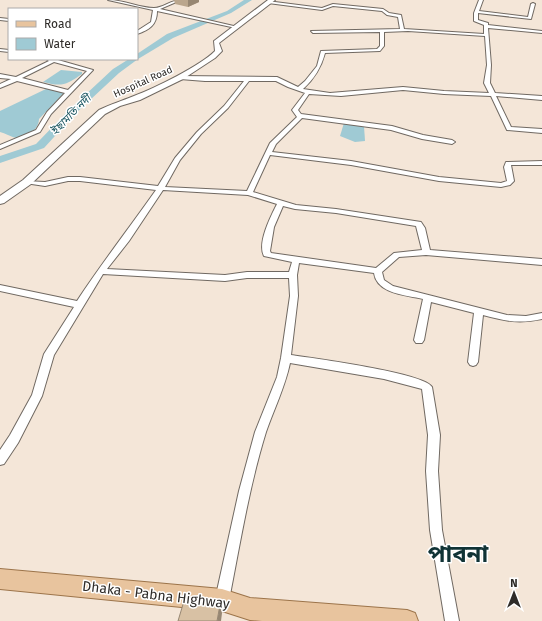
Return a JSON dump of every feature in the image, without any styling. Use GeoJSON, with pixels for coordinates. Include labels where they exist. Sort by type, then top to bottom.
{"type":"FeatureCollection","features":[{"type":"Feature","properties":{"kind":"main road","name":"Hospital Road"},"geometry":{"type":"LineString","coordinates":[[0,202],[27,182],[102,112],[117,104],[137,98],[180,77],[217,54],[219,51],[216,42],[270,1]]}},
{"type":"Feature","properties":{"kind":"main road","name":"Dhaka - Pabna Highway"},"geometry":{"type":"LineString","coordinates":[[0,579],[222,600],[249,615],[298,614],[407,621]]}},
{"type":"Feature","properties":{"kind":"street"},"geometry":{"type":"LineString","coordinates":[[110,0],[201,21],[236,27]]}},
{"type":"Feature","properties":{"kind":"street"},"geometry":{"type":"LineString","coordinates":[[118,6],[132,0]]}},
{"type":"Feature","properties":{"kind":"street"},"geometry":{"type":"LineString","coordinates":[[155,10],[179,0]]}},
{"type":"Feature","properties":{"kind":"street"},"geometry":{"type":"LineString","coordinates":[[481,0],[476,21],[484,23],[486,26],[542,32]]}},
{"type":"Feature","properties":{"kind":"street"},"geometry":{"type":"LineString","coordinates":[[270,1],[322,9],[333,4],[384,10],[388,14],[400,16],[402,30]]}},
{"type":"Feature","properties":{"kind":"street"},"geometry":{"type":"LineString","coordinates":[[477,12],[530,18],[533,4]]}},
{"type":"Feature","properties":{"kind":"street"},"geometry":{"type":"LineString","coordinates":[[138,32],[154,24],[156,20],[155,10]]}},
{"type":"Feature","properties":{"kind":"street"},"geometry":{"type":"LineString","coordinates":[[486,26],[489,65],[487,83],[509,129],[542,131]]}},
{"type":"Feature","properties":{"kind":"street"},"geometry":{"type":"LineString","coordinates":[[313,32],[402,30],[487,35]]}},
{"type":"Feature","properties":{"kind":"street"},"geometry":{"type":"LineString","coordinates":[[299,89],[307,82],[319,66],[323,52],[378,50],[382,46],[382,31]]}},
{"type":"Feature","properties":{"kind":"street"},"geometry":{"type":"LineString","coordinates":[[0,86],[34,72],[52,60]]}},
{"type":"Feature","properties":{"kind":"street"},"geometry":{"type":"LineString","coordinates":[[0,147],[38,131],[49,113],[90,70],[56,60]]}},
{"type":"Feature","properties":{"kind":"street"},"geometry":{"type":"LineString","coordinates":[[0,76],[69,92]]}},
{"type":"Feature","properties":{"kind":"street"},"geometry":{"type":"LineString","coordinates":[[180,77],[205,79],[277,79],[308,92],[349,93],[397,89],[450,94],[492,94],[542,98]]}},
{"type":"Feature","properties":{"kind":"street"},"geometry":{"type":"LineString","coordinates":[[0,460],[14,439],[37,396],[49,354],[101,271],[126,239],[160,189],[177,159],[199,133],[226,106],[248,79]]}},
{"type":"Feature","properties":{"kind":"street"},"geometry":{"type":"LineString","coordinates":[[308,92],[295,110],[301,116],[392,128],[422,137],[452,142]]}},
{"type":"Feature","properties":{"kind":"street"},"geometry":{"type":"LineString","coordinates":[[249,193],[273,142],[301,116]]}},
{"type":"Feature","properties":{"kind":"street"},"geometry":{"type":"LineString","coordinates":[[268,154],[351,163],[439,179],[500,185],[508,184],[511,181],[507,167],[508,163],[542,163]]}},
{"type":"Feature","properties":{"kind":"street"},"geometry":{"type":"LineString","coordinates":[[27,182],[44,184],[80,179],[160,189],[249,193],[280,204],[295,207],[336,211],[412,222],[418,224],[421,228],[426,252]]}},
{"type":"Feature","properties":{"kind":"street"},"geometry":{"type":"LineString","coordinates":[[280,204],[270,227],[266,251],[267,254],[296,260],[378,271]]}},
{"type":"Feature","properties":{"kind":"street"},"geometry":{"type":"LineString","coordinates":[[378,271],[397,255],[420,254],[426,252],[542,262]]}},
{"type":"Feature","properties":{"kind":"street"},"geometry":{"type":"LineString","coordinates":[[222,600],[245,491],[260,432],[282,377],[294,296],[293,275],[296,260]]}},
{"type":"Feature","properties":{"kind":"street"},"geometry":{"type":"LineString","coordinates":[[101,271],[225,278],[247,275],[293,275]]}},
{"type":"Feature","properties":{"kind":"street"},"geometry":{"type":"LineString","coordinates":[[378,271],[379,280],[382,284],[391,288],[479,311],[518,319],[542,316]]}},
{"type":"Feature","properties":{"kind":"street"},"geometry":{"type":"LineString","coordinates":[[0,288],[79,305]]}},
{"type":"Feature","properties":{"kind":"street"},"geometry":{"type":"LineString","coordinates":[[419,340],[428,297]]}},
{"type":"Feature","properties":{"kind":"street"},"geometry":{"type":"LineString","coordinates":[[473,362],[479,311]]}},
{"type":"Feature","properties":{"kind":"street"},"geometry":{"type":"LineString","coordinates":[[286,358],[398,378],[424,384],[427,387],[434,435],[432,471],[436,530],[452,621]]}},
{"type":"Feature","properties":{"kind":"shaded area"},"geometry":{"type":"Polygon","coordinates":[[[0,0],[542,0],[542,621],[0,621],[0,0]]]}},
{"type":"Feature","properties":{"kind":"water"},"geometry":{"type":"Polygon","coordinates":[[[61,70],[82,72],[82,74],[72,81],[64,84],[59,85],[43,82],[61,70]]]}},
{"type":"Feature","properties":{"kind":"water"},"geometry":{"type":"Polygon","coordinates":[[[48,88],[65,92],[39,119],[37,126],[28,136],[20,138],[0,132],[0,111],[48,88]]]}},
{"type":"Feature","properties":{"kind":"water"},"geometry":{"type":"Polygon","coordinates":[[[344,123],[364,126],[365,141],[355,142],[340,136],[344,123]]]}},
{"type":"Feature","properties":{"kind":"building"},"geometry":{"type":"Polygon","coordinates":[[[184,601],[220,605],[217,621],[178,621],[184,601]]]}},
{"type":"Feature","properties":{"kind":"waterway","name":"ইছামতি নদী"},"geometry":{"type":"LineString","coordinates":[[138,56],[170,36],[229,12],[249,0]]}},
{"type":"Feature","properties":{"kind":"waterway","name":"ইছামতি নদী"},"geometry":{"type":"LineString","coordinates":[[0,160],[40,146],[72,112],[116,71],[132,60]]}},
{"type":"Feature","properties":{"kind":"district","name":"পাবনা"},"geometry":{"type":"Point","coordinates":[458,554]}}]}
